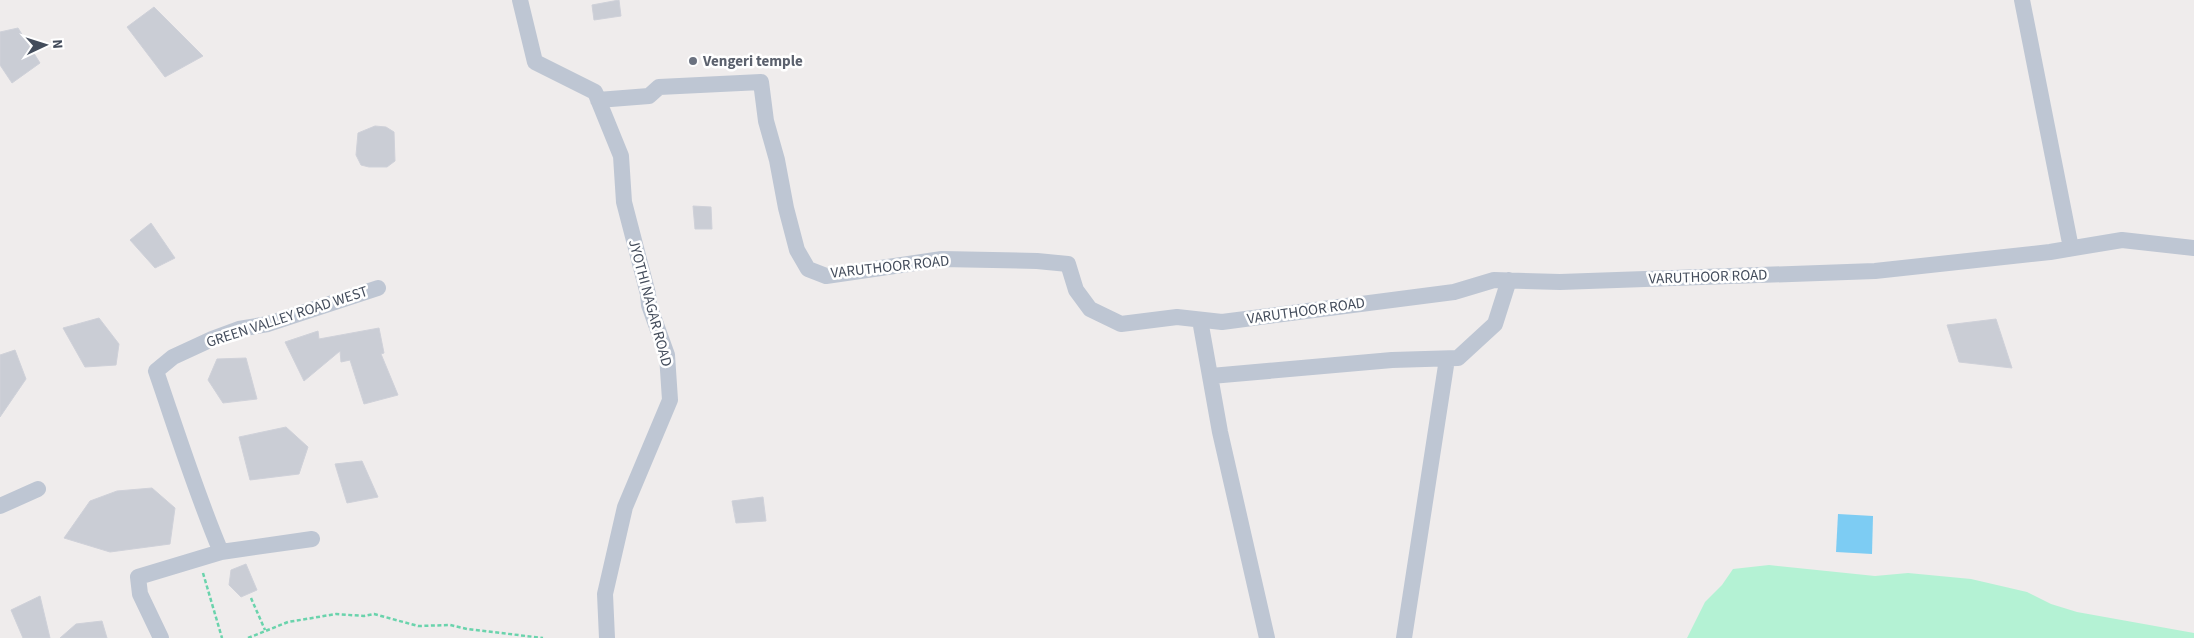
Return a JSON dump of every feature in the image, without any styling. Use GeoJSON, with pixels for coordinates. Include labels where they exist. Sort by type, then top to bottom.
{"type":"FeatureCollection","features":[{"type":"Feature","properties":{"kind":"street","name":"JYOTHI NAGAR ROAD"},"geometry":{"type":"LineString","coordinates":[[520,0],[535,62],[594,92],[598,100],[621,156],[624,202],[649,304],[667,355],[670,400],[625,508],[605,594],[607,638]]}},
{"type":"Feature","properties":{"kind":"street"},"geometry":{"type":"LineString","coordinates":[[2022,0],[2071,248]]}},
{"type":"Feature","properties":{"kind":"street","name":"VARUTHOOR ROAD"},"geometry":{"type":"LineString","coordinates":[[598,100],[649,96],[659,87],[761,82],[766,121],[777,160],[786,208],[797,250],[808,269],[826,276],[942,260],[1037,261],[1068,264],[1076,290],[1090,309],[1120,324],[1177,317],[1222,322],[1454,292],[1494,280],[1560,282],[1875,271],[2071,248],[2122,240],[2194,248]]}},
{"type":"Feature","properties":{"kind":"street"},"geometry":{"type":"LineString","coordinates":[[1211,376],[1392,360],[1458,358],[1495,324],[1509,280]]}},
{"type":"Feature","properties":{"kind":"street","name":"GREEN VALLEY ROAD WEST"},"geometry":{"type":"LineString","coordinates":[[221,552],[203,511],[198,488],[187,465],[156,371],[173,357],[212,339],[239,329],[268,324],[378,288]]}},
{"type":"Feature","properties":{"kind":"street"},"geometry":{"type":"LineString","coordinates":[[1200,320],[1222,442],[1267,638]]}},
{"type":"Feature","properties":{"kind":"street"},"geometry":{"type":"LineString","coordinates":[[1404,638],[1448,359]]}},
{"type":"Feature","properties":{"kind":"street"},"geometry":{"type":"LineString","coordinates":[[0,506],[38,489]]}},
{"type":"Feature","properties":{"kind":"street"},"geometry":{"type":"LineString","coordinates":[[161,638],[140,594],[138,577],[221,552],[312,539]]}},
{"type":"Feature","properties":{"kind":"path"},"geometry":{"type":"LineString","coordinates":[[199,558],[222,638]]}},
{"type":"Feature","properties":{"kind":"path"},"geometry":{"type":"LineString","coordinates":[[251,598],[265,630]]}},
{"type":"Feature","properties":{"kind":"path"},"geometry":{"type":"LineString","coordinates":[[248,638],[288,622],[336,614],[364,616],[374,614],[418,626],[450,625],[467,629],[542,638]]}},
{"type":"Feature","properties":{"kind":"green space"},"geometry":{"type":"Polygon","coordinates":[[[1769,565],[1875,576],[1908,573],[1971,579],[2027,592],[2051,604],[2077,612],[2194,633],[2194,638],[1687,638],[1705,602],[1722,585],[1733,569],[1769,565]]]}},
{"type":"Feature","properties":{"kind":"water"},"geometry":{"type":"Polygon","coordinates":[[[1838,514],[1873,516],[1872,554],[1836,552],[1838,514]]]}},
{"type":"Feature","properties":{"kind":"building"},"geometry":{"type":"Polygon","coordinates":[[[619,0],[621,16],[594,20],[592,5],[619,0]]]}},
{"type":"Feature","properties":{"kind":"building"},"geometry":{"type":"Polygon","coordinates":[[[154,7],[203,56],[165,77],[127,27],[154,7]]]}},
{"type":"Feature","properties":{"kind":"building"},"geometry":{"type":"Polygon","coordinates":[[[18,28],[40,63],[12,83],[0,65],[0,32],[18,28]]]}},
{"type":"Feature","properties":{"kind":"building"},"geometry":{"type":"Polygon","coordinates":[[[375,126],[386,127],[394,132],[395,161],[387,167],[361,165],[356,155],[358,133],[375,126]]]}},
{"type":"Feature","properties":{"kind":"building"},"geometry":{"type":"Polygon","coordinates":[[[693,206],[711,207],[712,229],[695,229],[693,206]]]}},
{"type":"Feature","properties":{"kind":"building"},"geometry":{"type":"Polygon","coordinates":[[[151,223],[175,258],[155,268],[130,240],[151,223]]]}},
{"type":"Feature","properties":{"kind":"building"},"geometry":{"type":"Polygon","coordinates":[[[99,318],[119,344],[116,365],[85,367],[63,328],[99,318]]]}},
{"type":"Feature","properties":{"kind":"building"},"geometry":{"type":"Polygon","coordinates":[[[1996,319],[2012,368],[1959,362],[1947,325],[1996,319]]]}},
{"type":"Feature","properties":{"kind":"building"},"geometry":{"type":"Polygon","coordinates":[[[379,328],[384,353],[381,354],[398,395],[364,404],[350,360],[341,362],[340,351],[304,381],[285,342],[318,331],[319,339],[379,328]]]}},
{"type":"Feature","properties":{"kind":"building"},"geometry":{"type":"Polygon","coordinates":[[[15,350],[26,379],[0,417],[0,355],[15,350]]]}},
{"type":"Feature","properties":{"kind":"building"},"geometry":{"type":"Polygon","coordinates":[[[246,358],[257,399],[223,403],[208,380],[217,359],[246,358]]]}},
{"type":"Feature","properties":{"kind":"building"},"geometry":{"type":"Polygon","coordinates":[[[286,427],[308,447],[299,474],[250,480],[239,437],[286,427]]]}},
{"type":"Feature","properties":{"kind":"building"},"geometry":{"type":"Polygon","coordinates":[[[362,461],[378,497],[347,503],[335,464],[362,461]]]}},
{"type":"Feature","properties":{"kind":"building"},"geometry":{"type":"Polygon","coordinates":[[[152,488],[175,508],[170,544],[110,552],[64,538],[90,501],[117,491],[152,488]]]}},
{"type":"Feature","properties":{"kind":"building"},"geometry":{"type":"Polygon","coordinates":[[[763,497],[766,521],[736,523],[732,501],[763,497]]]}},
{"type":"Feature","properties":{"kind":"building"},"geometry":{"type":"Polygon","coordinates":[[[246,564],[257,590],[241,597],[229,585],[231,570],[246,564]]]}},
{"type":"Feature","properties":{"kind":"building"},"geometry":{"type":"Polygon","coordinates":[[[40,596],[50,638],[23,638],[11,610],[40,596]]]}},
{"type":"Feature","properties":{"kind":"building"},"geometry":{"type":"Polygon","coordinates":[[[102,621],[107,638],[60,638],[76,624],[102,621]]]}},
{"type":"Feature","properties":{"kind":"place","name":"Vengeri temple"},"geometry":{"type":"Point","coordinates":[693,61]}}]}
